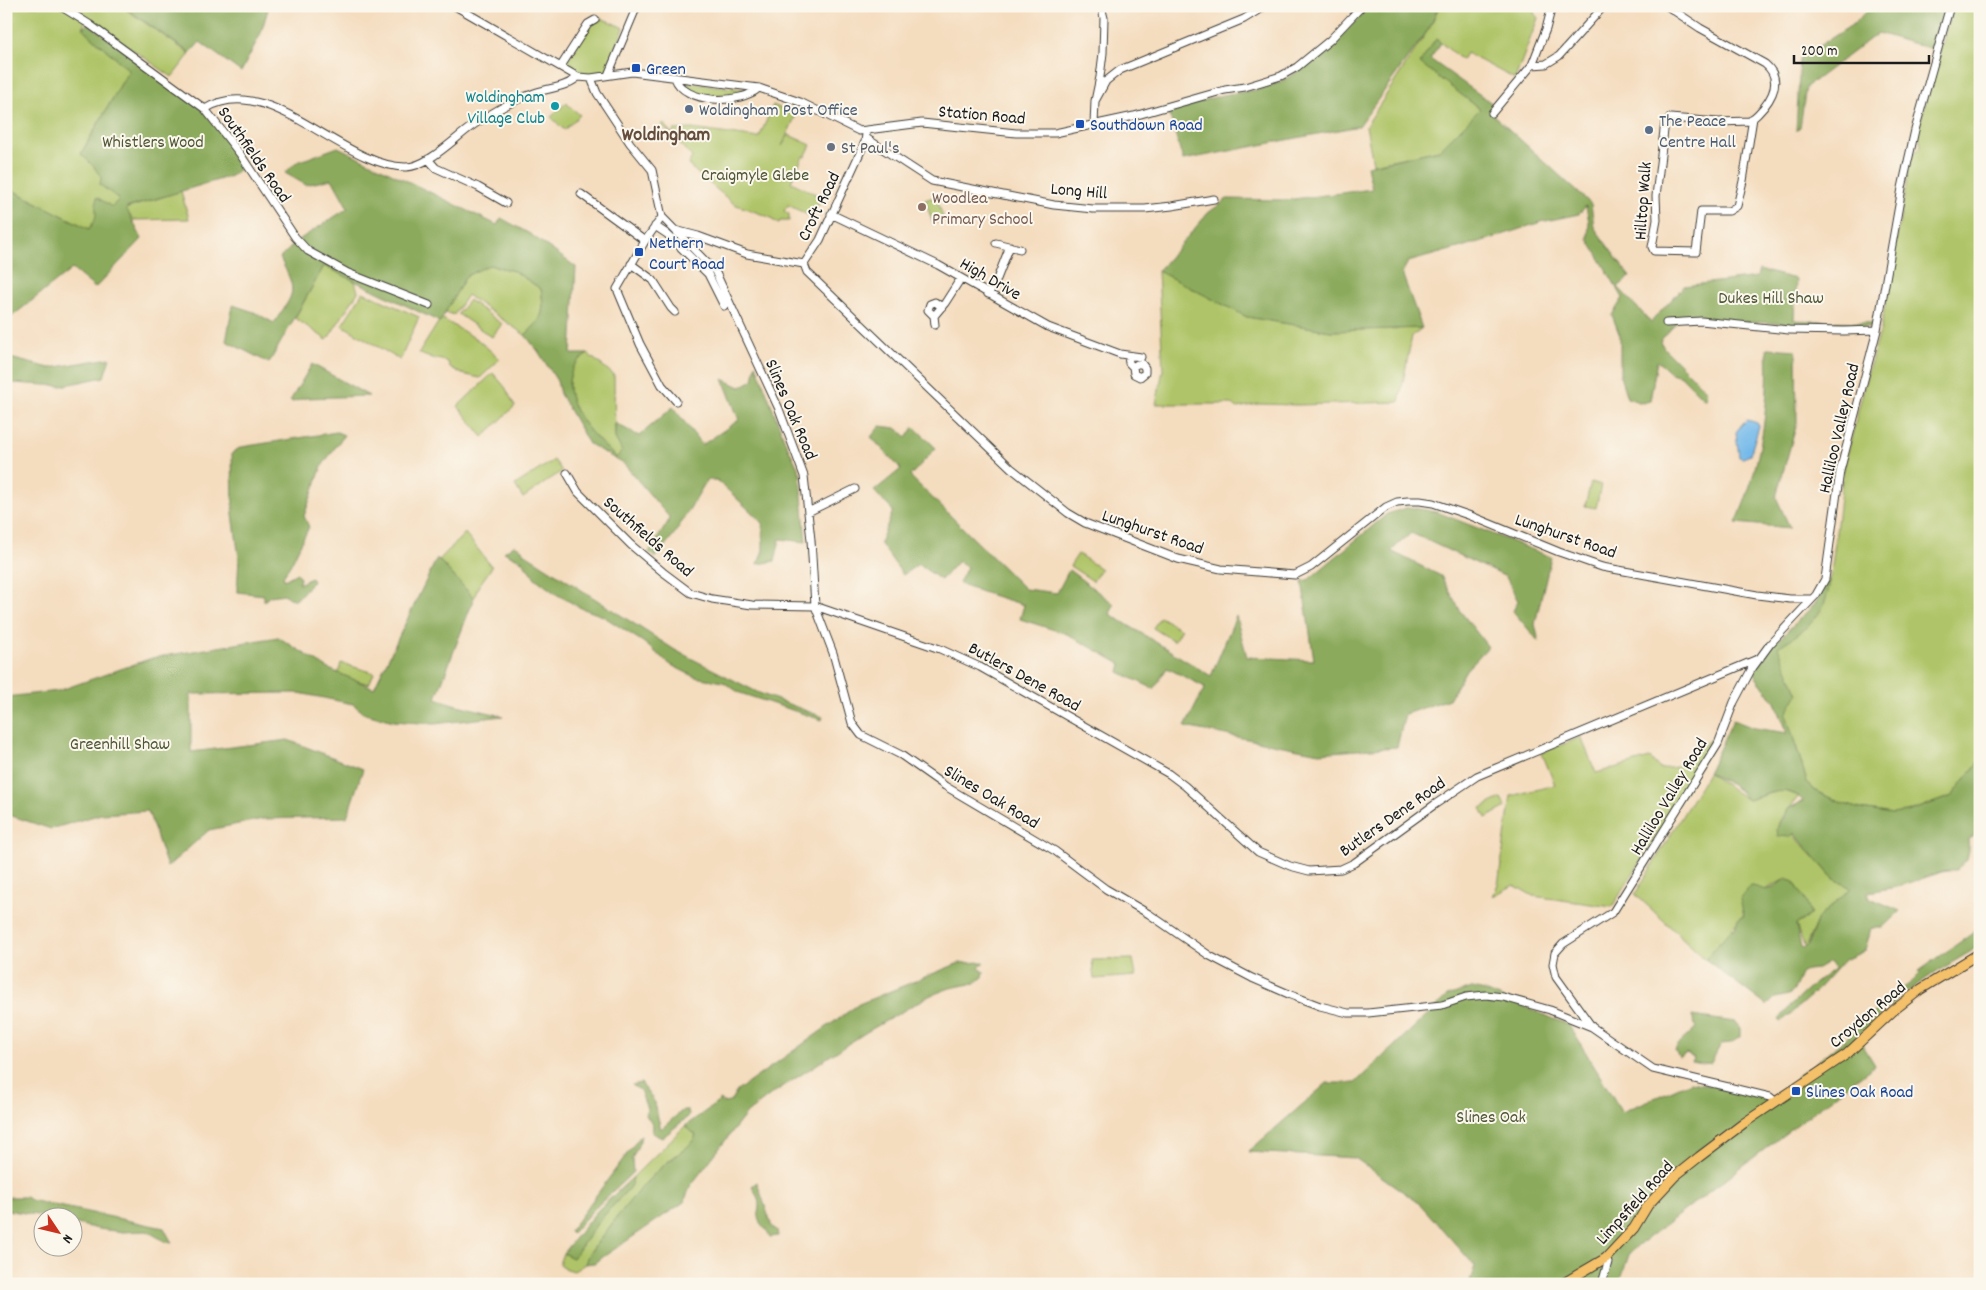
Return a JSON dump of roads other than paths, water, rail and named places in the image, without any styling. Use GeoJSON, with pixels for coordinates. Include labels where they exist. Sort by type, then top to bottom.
{"type":"FeatureCollection","features":[{"type":"Feature","properties":{"kind":"main road","name":"Croydon Road"},"geometry":{"type":"LineString","coordinates":[[1776,1102],[1847,1054],[1894,1010],[1921,989],[1980,953]]}},
{"type":"Feature","properties":{"kind":"main road","name":"Limpsfield Road"},"geometry":{"type":"LineString","coordinates":[[1562,1284],[1606,1258],[1634,1228],[1648,1205],[1675,1176],[1744,1123],[1776,1102]]}},
{"type":"Feature","properties":{"kind":"street","name":"Southfields Road"},"geometry":{"type":"LineString","coordinates":[[60,6],[89,24],[205,110],[240,154],[294,237],[308,251],[348,273],[429,306]]}},
{"type":"Feature","properties":{"kind":"street"},"geometry":{"type":"LineString","coordinates":[[455,6],[578,77]]}},
{"type":"Feature","properties":{"kind":"street"},"geometry":{"type":"LineString","coordinates":[[608,75],[637,6]]}},
{"type":"Feature","properties":{"kind":"street"},"geometry":{"type":"LineString","coordinates":[[1094,125],[1094,101],[1103,54],[1104,18],[1101,6]]}},
{"type":"Feature","properties":{"kind":"street"},"geometry":{"type":"LineString","coordinates":[[1094,101],[1106,81],[1120,70],[1244,19],[1265,6]]}},
{"type":"Feature","properties":{"kind":"street","name":"Station Road"},"geometry":{"type":"LineString","coordinates":[[578,77],[591,78],[632,72],[759,88],[800,102],[866,135],[922,123],[1034,134],[1055,133],[1134,116],[1281,76],[1297,67],[1330,40],[1362,6]]}},
{"type":"Feature","properties":{"kind":"street"},"geometry":{"type":"LineString","coordinates":[[1492,113],[1532,65],[1546,29],[1552,6]]}},
{"type":"Feature","properties":{"kind":"street"},"geometry":{"type":"LineString","coordinates":[[1532,65],[1546,64],[1559,56],[1604,6]]}},
{"type":"Feature","properties":{"kind":"street"},"geometry":{"type":"LineString","coordinates":[[1667,6],[1700,28],[1765,64],[1773,71],[1775,80],[1770,98],[1753,118]]}},
{"type":"Feature","properties":{"kind":"street","name":"Halliloo Valley Road"},"geometry":{"type":"LineString","coordinates":[[1582,1020],[1556,977],[1553,964],[1555,953],[1564,944],[1613,912],[1718,744],[1734,702],[1751,670],[1772,641],[1812,599],[1822,586],[1827,573],[1840,472],[1877,330],[1912,144],[1950,6]]}},
{"type":"Feature","properties":{"kind":"street"},"geometry":{"type":"LineString","coordinates":[[561,66],[588,24],[595,20]]}},
{"type":"Feature","properties":{"kind":"street"},"geometry":{"type":"LineString","coordinates":[[205,110],[215,103],[231,101],[258,103],[308,124],[345,147],[372,159],[406,167],[420,164],[472,125],[496,111],[531,94],[564,84],[578,77]]}},
{"type":"Feature","properties":{"kind":"street","name":"Slines Oak Road"},"geometry":{"type":"LineString","coordinates":[[591,78],[597,93],[630,143],[652,170],[662,217],[672,230],[714,271],[729,300],[747,344],[767,382],[804,476],[815,606],[832,653],[852,722],[861,735],[901,754],[945,786],[1055,851],[1106,889],[1149,914],[1210,956],[1252,978],[1291,995],[1320,1006],[1348,1013],[1368,1013],[1442,1005],[1466,997],[1486,995],[1503,997],[1582,1020],[1653,1069],[1770,1097],[1776,1102]]}},
{"type":"Feature","properties":{"kind":"street"},"geometry":{"type":"LineString","coordinates":[[674,78],[676,83],[682,88],[712,100],[738,98],[749,95],[759,88]]}},
{"type":"Feature","properties":{"kind":"street","name":"Hilltop Walk"},"geometry":{"type":"LineString","coordinates":[[1670,118],[1718,122],[1746,122],[1753,118],[1737,206],[1729,211],[1702,210],[1696,252],[1658,252],[1652,248],[1657,220],[1656,196],[1665,122],[1670,118]]}},
{"type":"Feature","properties":{"kind":"street","name":"Long Hill"},"geometry":{"type":"LineString","coordinates":[[866,135],[932,181],[1054,205],[1093,209],[1145,209],[1214,199]]}},
{"type":"Feature","properties":{"kind":"street","name":"Croft Road"},"geometry":{"type":"LineString","coordinates":[[804,264],[820,240],[866,135]]}},
{"type":"Feature","properties":{"kind":"street"},"geometry":{"type":"LineString","coordinates":[[428,159],[436,168],[478,187],[506,203]]}},
{"type":"Feature","properties":{"kind":"street"},"geometry":{"type":"LineString","coordinates":[[581,194],[645,241]]}},
{"type":"Feature","properties":{"kind":"street","name":"High Drive"},"geometry":{"type":"LineString","coordinates":[[831,214],[938,265],[1048,327],[1128,356],[1141,357]]}},
{"type":"Feature","properties":{"kind":"street"},"geometry":{"type":"LineString","coordinates":[[662,217],[645,241],[617,289],[640,344],[662,385],[676,401]]}},
{"type":"Feature","properties":{"kind":"street"},"geometry":{"type":"LineString","coordinates":[[655,226],[668,234],[708,274],[724,306]]}},
{"type":"Feature","properties":{"kind":"street"},"geometry":{"type":"LineString","coordinates":[[672,230],[698,236],[747,254],[804,264]]}},
{"type":"Feature","properties":{"kind":"street"},"geometry":{"type":"LineString","coordinates":[[996,243],[1020,249]]}},
{"type":"Feature","properties":{"kind":"street"},"geometry":{"type":"LineString","coordinates":[[988,294],[995,284],[1010,246]]}},
{"type":"Feature","properties":{"kind":"street"},"geometry":{"type":"LineString","coordinates":[[631,264],[653,280],[671,308],[676,312]]}},
{"type":"Feature","properties":{"kind":"street","name":"Lunghurst Road"},"geometry":{"type":"LineString","coordinates":[[804,264],[807,272],[853,317],[1011,468],[1036,488],[1085,523],[1178,559],[1221,569],[1295,575],[1311,567],[1386,507],[1397,502],[1420,501],[1433,503],[1471,516],[1559,552],[1602,567],[1757,595],[1790,599],[1812,599]]}},
{"type":"Feature","properties":{"kind":"street"},"geometry":{"type":"LineString","coordinates":[[934,316],[961,278]]}},
{"type":"Feature","properties":{"kind":"street"},"geometry":{"type":"LineString","coordinates":[[935,325],[934,316],[928,310],[930,304],[935,302],[942,307]]}},
{"type":"Feature","properties":{"kind":"street"},"geometry":{"type":"LineString","coordinates":[[1666,323],[1701,321],[1789,330],[1844,332],[1877,330]]}},
{"type":"Feature","properties":{"kind":"street"},"geometry":{"type":"LineString","coordinates":[[1128,356],[1129,363],[1134,367]]}},
{"type":"Feature","properties":{"kind":"street","name":"Southfields Road"},"geometry":{"type":"LineString","coordinates":[[567,473],[578,492],[631,545],[663,572],[691,592],[712,600],[754,605],[815,606]]}},
{"type":"Feature","properties":{"kind":"street"},"geometry":{"type":"LineString","coordinates":[[808,512],[855,489]]}},
{"type":"Feature","properties":{"kind":"street","name":"Butlers Dene Road"},"geometry":{"type":"LineString","coordinates":[[815,606],[925,644],[980,666],[1169,774],[1185,786],[1258,852],[1290,866],[1319,871],[1341,869],[1354,863],[1477,776],[1760,658]]}},
{"type":"Feature","properties":{"kind":"street"},"geometry":{"type":"LineString","coordinates":[[1602,1284],[1608,1262],[1606,1258]]}},
{"type":"Feature","properties":{"kind":"water"},"geometry":{"type":"Polygon","coordinates":[[[1748,420],[1757,423],[1759,426],[1750,455],[1743,458],[1739,457],[1736,432],[1748,420]]]}},
{"type":"Feature","properties":{"kind":"place","name":"Green"},"geometry":{"type":"Point","coordinates":[636,68]}},
{"type":"Feature","properties":{"kind":"place","name":"Woldingham Village Club"},"geometry":{"type":"Point","coordinates":[555,106]}},
{"type":"Feature","properties":{"kind":"place","name":"Woldingham Post Office"},"geometry":{"type":"Point","coordinates":[689,109]}},
{"type":"Feature","properties":{"kind":"place","name":"Southdown Road"},"geometry":{"type":"Point","coordinates":[1080,124]}},
{"type":"Feature","properties":{"kind":"place","name":"The Peace Centre Hall"},"geometry":{"type":"Point","coordinates":[1649,130]}},
{"type":"Feature","properties":{"kind":"place","name":"St Paul's"},"geometry":{"type":"Point","coordinates":[831,147]}},
{"type":"Feature","properties":{"kind":"place","name":"Woodlea Primary School"},"geometry":{"type":"Point","coordinates":[922,207]}},
{"type":"Feature","properties":{"kind":"place","name":"Nethern Court Road"},"geometry":{"type":"Point","coordinates":[639,252]}},
{"type":"Feature","properties":{"kind":"place","name":"Slines Oak Road"},"geometry":{"type":"Point","coordinates":[1796,1091]}},
{"type":"Feature","properties":{"kind":"district","name":"Woldingham"},"geometry":{"type":"Point","coordinates":[666,133]}},
{"type":"Feature","properties":{"kind":"park label","name":"Whistlers Wood"},"geometry":{"type":"Point","coordinates":[153,141]}},
{"type":"Feature","properties":{"kind":"park label","name":"Craigmyle Glebe"},"geometry":{"type":"Point","coordinates":[755,174]}},
{"type":"Feature","properties":{"kind":"park label","name":"Dukes Hill Shaw"},"geometry":{"type":"Point","coordinates":[1771,297]}},
{"type":"Feature","properties":{"kind":"park label","name":"Greenhill Shaw"},"geometry":{"type":"Point","coordinates":[120,743]}},
{"type":"Feature","properties":{"kind":"park label","name":"Slines Oak"},"geometry":{"type":"Point","coordinates":[1491,1116]}}]}
